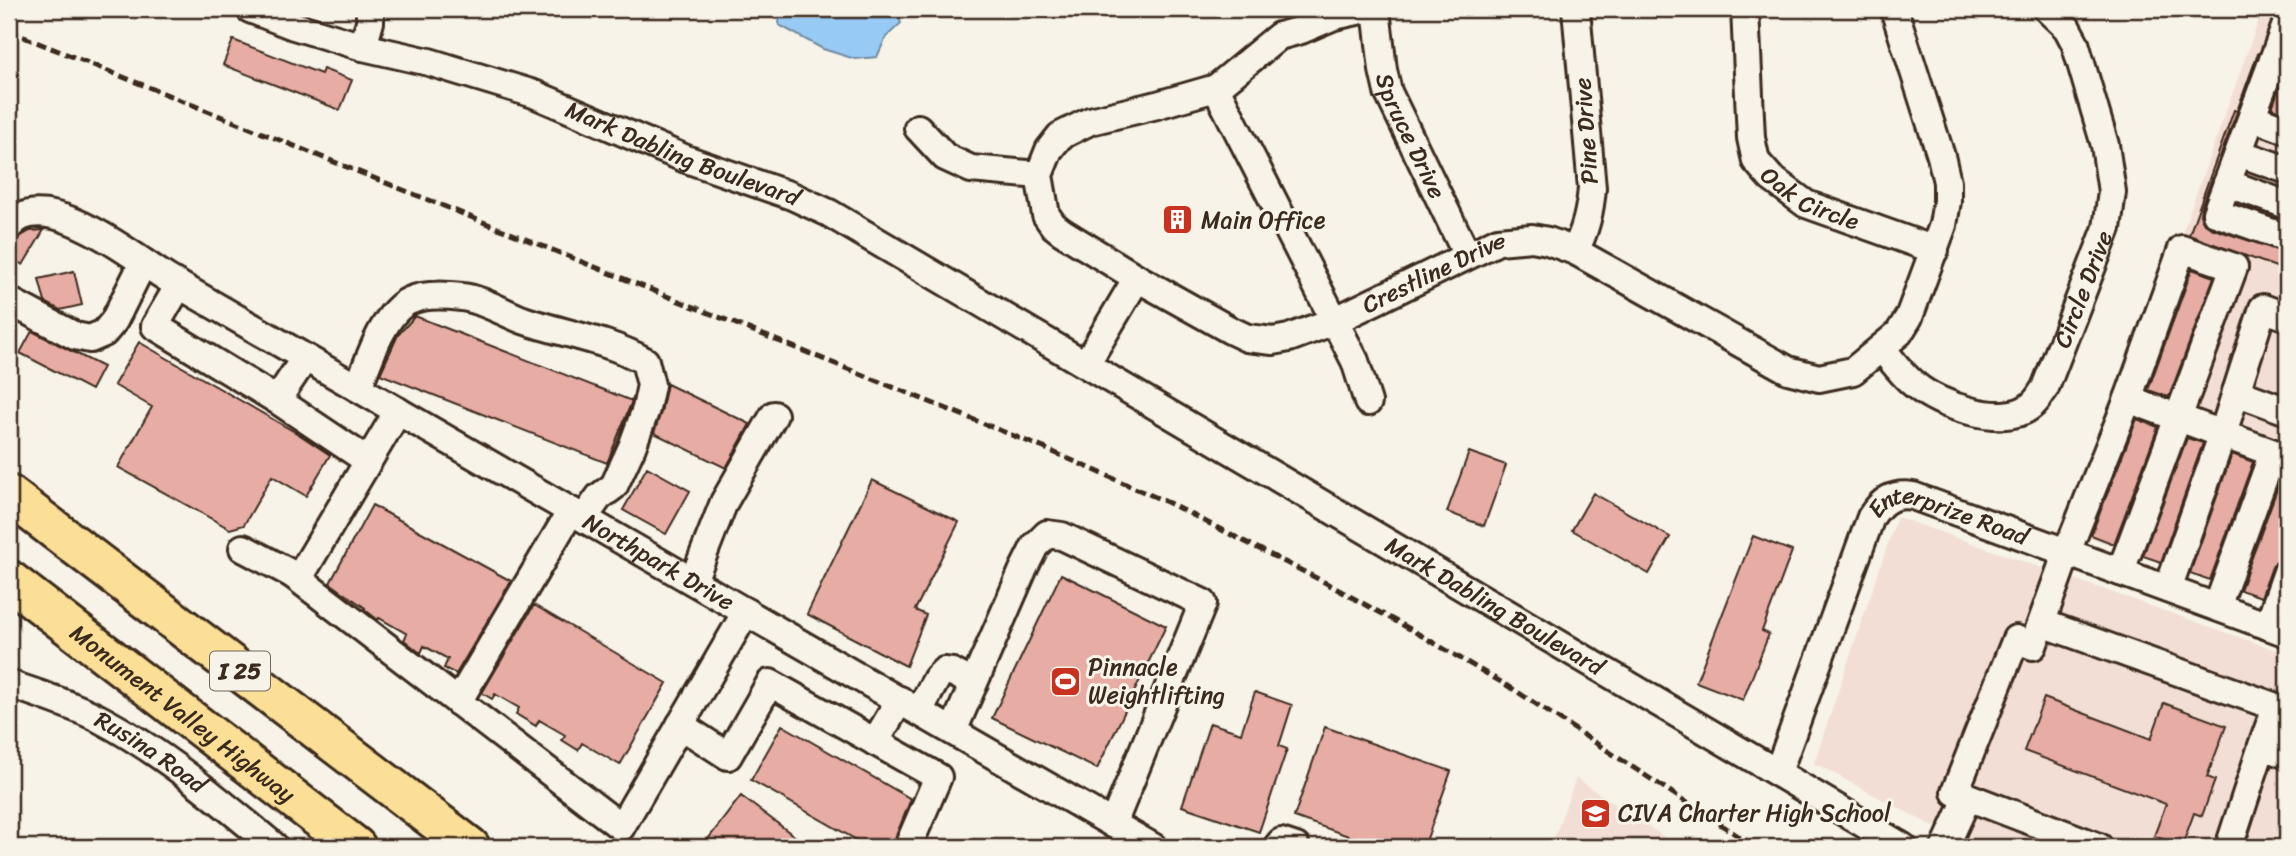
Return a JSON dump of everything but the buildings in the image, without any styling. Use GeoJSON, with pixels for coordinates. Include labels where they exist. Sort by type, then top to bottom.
{"type":"FeatureCollection","features":[{"type":"Feature","properties":{"kind":"highway","name":"I 25"},"geometry":{"type":"LineString","coordinates":[[9,495],[470,847]]}},
{"type":"Feature","properties":{"kind":"highway","name":"Monument Valley Highway"},"geometry":{"type":"LineString","coordinates":[[9,580],[355,847]]}},
{"type":"Feature","properties":{"kind":"street","name":"Mark Dabling Boulevard"},"geometry":{"type":"LineString","coordinates":[[250,9],[363,47],[429,62],[534,94],[686,159],[829,213],[1903,847]]}},
{"type":"Feature","properties":{"kind":"street"},"geometry":{"type":"LineString","coordinates":[[363,47],[370,22],[370,9]]}},
{"type":"Feature","properties":{"kind":"street"},"geometry":{"type":"LineString","coordinates":[[918,128],[945,157],[971,169],[1039,175],[1049,150],[1060,136],[1074,128],[1090,121],[1157,106],[1216,88],[1279,36],[1334,16],[1367,9]]}},
{"type":"Feature","properties":{"kind":"street","name":"Spruce Drive"},"geometry":{"type":"LineString","coordinates":[[1376,9],[1388,92],[1467,255]]}},
{"type":"Feature","properties":{"kind":"street","name":"Pine Drive"},"geometry":{"type":"LineString","coordinates":[[1575,251],[1586,230],[1592,188],[1576,9]]}},
{"type":"Feature","properties":{"kind":"street","name":"Oak Circle"},"geometry":{"type":"LineString","coordinates":[[1745,9],[1750,165],[1806,204],[1935,250]]}},
{"type":"Feature","properties":{"kind":"street","name":"Crestline Drive"},"geometry":{"type":"LineString","coordinates":[[1039,175],[1046,215],[1053,225],[1137,278],[1247,338],[1281,340],[1334,321],[1467,255],[1498,241],[1515,238],[1548,241],[1575,251],[1788,370],[1819,378],[1853,371],[1899,333],[1909,317],[1943,225],[1947,182],[1894,9]]}},
{"type":"Feature","properties":{"kind":"street","name":"Circle Drive"},"geometry":{"type":"LineString","coordinates":[[1882,348],[1913,384],[1926,394],[1945,403],[1980,413],[1999,415],[2015,422],[2045,388],[2107,228],[2115,144],[2075,43],[2057,11]]}},
{"type":"Feature","properties":{"kind":"street"},"geometry":{"type":"LineString","coordinates":[[2287,22],[2276,85],[2252,117],[2216,213],[2287,238]]}},
{"type":"Feature","properties":{"kind":"street"},"geometry":{"type":"LineString","coordinates":[[1216,88],[1355,361],[1368,402]]}},
{"type":"Feature","properties":{"kind":"street"},"geometry":{"type":"LineString","coordinates":[[2252,117],[2287,130]]}},
{"type":"Feature","properties":{"kind":"street"},"geometry":{"type":"LineString","coordinates":[[2239,153],[2287,170]]}},
{"type":"Feature","properties":{"kind":"street"},"geometry":{"type":"LineString","coordinates":[[2227,183],[2287,205]]}},
{"type":"Feature","properties":{"kind":"street","name":"Northpark Drive"},"geometry":{"type":"LineString","coordinates":[[9,227],[16,218],[29,214],[56,214],[82,224],[173,281],[302,346],[358,388],[1153,847]]}},
{"type":"Feature","properties":{"kind":"street"},"geometry":{"type":"LineString","coordinates":[[2099,847],[1955,792],[2016,639],[2033,646],[2182,249],[2234,267],[2120,572]]}},
{"type":"Feature","properties":{"kind":"street"},"geometry":{"type":"LineString","coordinates":[[9,302],[75,336],[90,339],[104,333],[114,321],[143,263]]}},
{"type":"Feature","properties":{"kind":"street"},"geometry":{"type":"LineString","coordinates":[[1086,365],[1137,278]]}},
{"type":"Feature","properties":{"kind":"street"},"geometry":{"type":"LineString","coordinates":[[173,281],[155,326],[277,400],[368,461]]}},
{"type":"Feature","properties":{"kind":"street"},"geometry":{"type":"LineString","coordinates":[[358,388],[375,345],[395,310],[410,300],[429,296],[465,297],[524,320],[625,350],[645,362],[651,384],[646,409],[614,486],[578,514],[458,702]]}},
{"type":"Feature","properties":{"kind":"street"},"geometry":{"type":"LineString","coordinates":[[2168,589],[2223,433],[2263,308],[2287,317]]}},
{"type":"Feature","properties":{"kind":"street"},"geometry":{"type":"LineString","coordinates":[[277,400],[302,346]]}},
{"type":"Feature","properties":{"kind":"street"},"geometry":{"type":"LineString","coordinates":[[2236,392],[2287,411]]}},
{"type":"Feature","properties":{"kind":"street"},"geometry":{"type":"LineString","coordinates":[[2127,399],[2280,455],[2217,607]]}},
{"type":"Feature","properties":{"kind":"street"},"geometry":{"type":"LineString","coordinates":[[292,574],[302,573],[398,411]]}},
{"type":"Feature","properties":{"kind":"street"},"geometry":{"type":"LineString","coordinates":[[693,581],[724,502],[774,415]]}},
{"type":"Feature","properties":{"kind":"street","name":"Enterprize Road"},"geometry":{"type":"LineString","coordinates":[[1778,772],[1871,517],[1889,497],[1901,494],[1913,496],[2277,629]]}},
{"type":"Feature","properties":{"kind":"street"},"geometry":{"type":"LineString","coordinates":[[953,731],[1023,570],[1035,546],[1047,534],[1062,536],[1203,603],[1113,824]]}},
{"type":"Feature","properties":{"kind":"street"},"geometry":{"type":"LineString","coordinates":[[243,548],[292,574],[621,827],[746,612]]}},
{"type":"Feature","properties":{"kind":"street"},"geometry":{"type":"LineString","coordinates":[[2277,629],[2287,572]]}},
{"type":"Feature","properties":{"kind":"street"},"geometry":{"type":"LineString","coordinates":[[2042,622],[2276,707],[2229,847]]}},
{"type":"Feature","properties":{"kind":"street"},"geometry":{"type":"LineString","coordinates":[[875,742],[944,671],[974,683]]}},
{"type":"Feature","properties":{"kind":"street"},"geometry":{"type":"LineString","coordinates":[[680,726],[728,756],[770,683],[938,777],[910,842]]}},
{"type":"Feature","properties":{"kind":"street","name":"Rusina Road"},"geometry":{"type":"LineString","coordinates":[[9,684],[68,705],[130,736],[225,806],[275,847]]}},
{"type":"Feature","properties":{"kind":"street"},"geometry":{"type":"LineString","coordinates":[[2262,746],[2287,755]]}},
{"type":"Feature","properties":{"kind":"street"},"geometry":{"type":"LineString","coordinates":[[1945,847],[1968,797]]}},
{"type":"Feature","properties":{"kind":"street"},"geometry":{"type":"LineString","coordinates":[[1277,847],[1281,842],[1296,847]]}},
{"type":"Feature","properties":{"kind":"shaded area"},"geometry":{"type":"Polygon","coordinates":[[[2263,9],[2287,9],[2287,612],[2265,599],[2074,532],[2263,9]]]}},
{"type":"Feature","properties":{"kind":"shaded area"},"geometry":{"type":"Polygon","coordinates":[[[1897,517],[2287,654],[2287,808],[2273,847],[1972,847],[1814,763],[1897,517]]]}},
{"type":"Feature","properties":{"kind":"shaded area","name":"CIVA Charter High School"},"geometry":{"type":"Polygon","coordinates":[[[1576,778],[1679,847],[1551,847],[1576,778]]]}},
{"type":"Feature","properties":{"kind":"water"},"geometry":{"type":"Polygon","coordinates":[[[780,9],[895,9],[901,23],[886,37],[877,57],[855,59],[823,49],[779,25],[780,9]]]}},
{"type":"Feature","properties":{"kind":"railway"},"geometry":{"type":"LineString","coordinates":[[9,31],[1044,448],[1169,503],[1326,583],[1513,689],[1755,847]]}},
{"type":"Feature","properties":{"kind":"place","name":"Main Office"},"geometry":{"type":"Point","coordinates":[1178,220]}},
{"type":"Feature","properties":{"kind":"place","name":"Pinnacle Weightlifting"},"geometry":{"type":"Point","coordinates":[1065,681]}},
{"type":"Feature","properties":{"kind":"place","name":"CIVA Charter High School"},"geometry":{"type":"Point","coordinates":[1595,813]}}]}
